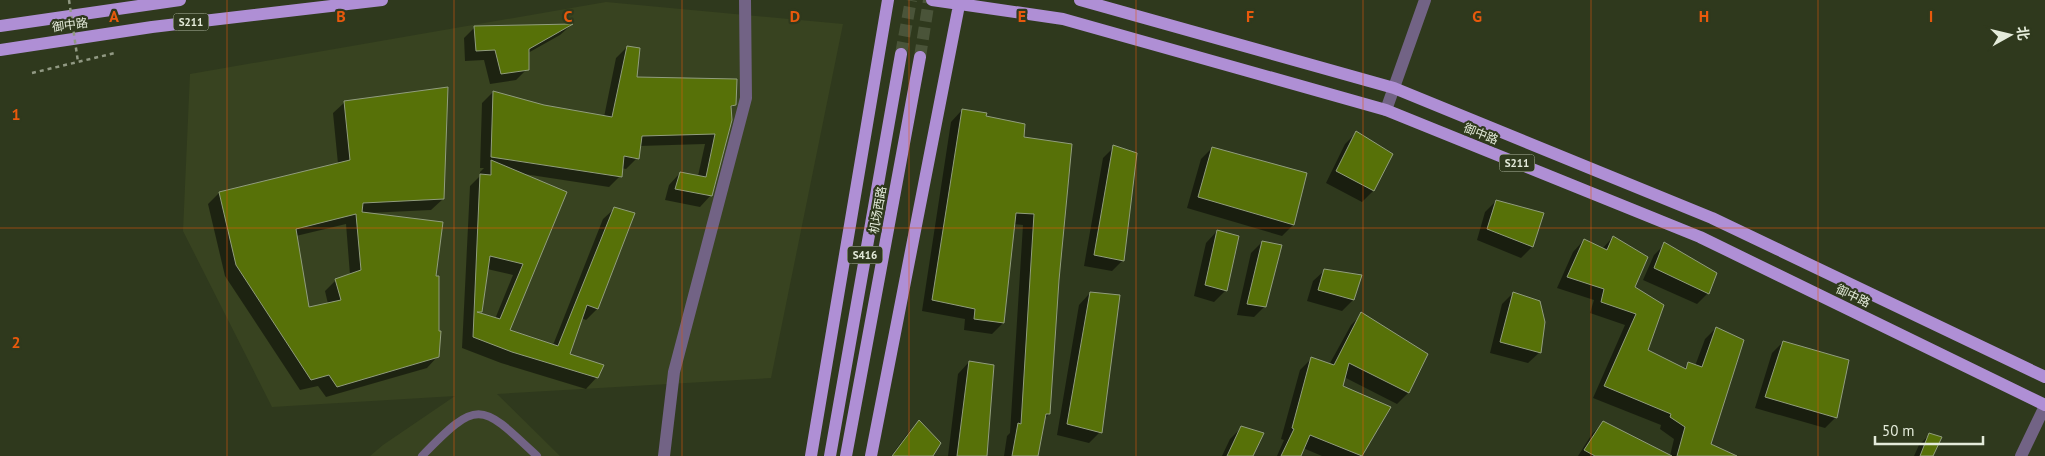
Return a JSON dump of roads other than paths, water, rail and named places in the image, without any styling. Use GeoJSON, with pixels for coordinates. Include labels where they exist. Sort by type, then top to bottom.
{"type":"FeatureCollection","features":[{"type":"Feature","properties":{"kind":"main road","name":"御中路"},"geometry":{"type":"LineString","coordinates":[[0,26],[149,2],[180,0]]}},
{"type":"Feature","properties":{"kind":"main road","name":"御中路"},"geometry":{"type":"LineString","coordinates":[[0,50],[152,27],[382,0]]}},
{"type":"Feature","properties":{"kind":"main road"},"geometry":{"type":"LineString","coordinates":[[811,456],[888,0]]}},
{"type":"Feature","properties":{"kind":"main road","name":"御中路"},"geometry":{"type":"LineString","coordinates":[[932,0],[960,2],[1063,19],[1386,110],[1700,237],[2045,405]]}},
{"type":"Feature","properties":{"kind":"main road","name":"御中路"},"geometry":{"type":"LineString","coordinates":[[1080,0],[1394,88],[1712,218],[2045,377]]}},
{"type":"Feature","properties":{"kind":"main road"},"geometry":{"type":"LineString","coordinates":[[872,456],[960,2]]}},
{"type":"Feature","properties":{"kind":"main road","name":"S416"},"geometry":{"type":"LineString","coordinates":[[830,456],[901,54]]}},
{"type":"Feature","properties":{"kind":"main road","name":"机场西路"},"geometry":{"type":"LineString","coordinates":[[846,456],[920,57]]}},
{"type":"Feature","properties":{"kind":"street"},"geometry":{"type":"LineString","coordinates":[[664,456],[674,372],[746,98],[745,0]]}},
{"type":"Feature","properties":{"kind":"street"},"geometry":{"type":"LineString","coordinates":[[1386,110],[1425,0]]}},
{"type":"Feature","properties":{"kind":"street"},"geometry":{"type":"LineString","coordinates":[[2021,456],[2045,405]]}},
{"type":"Feature","properties":{"kind":"lane"},"geometry":{"type":"LineString","coordinates":[[422,456],[450,427],[464,417],[477,414],[490,416],[502,423],[537,456]]}},
{"type":"Feature","properties":{"kind":"tunnel"},"geometry":{"type":"LineString","coordinates":[[901,54],[911,0]]}},
{"type":"Feature","properties":{"kind":"tunnel"},"geometry":{"type":"LineString","coordinates":[[920,57],[929,0]]}}]}
